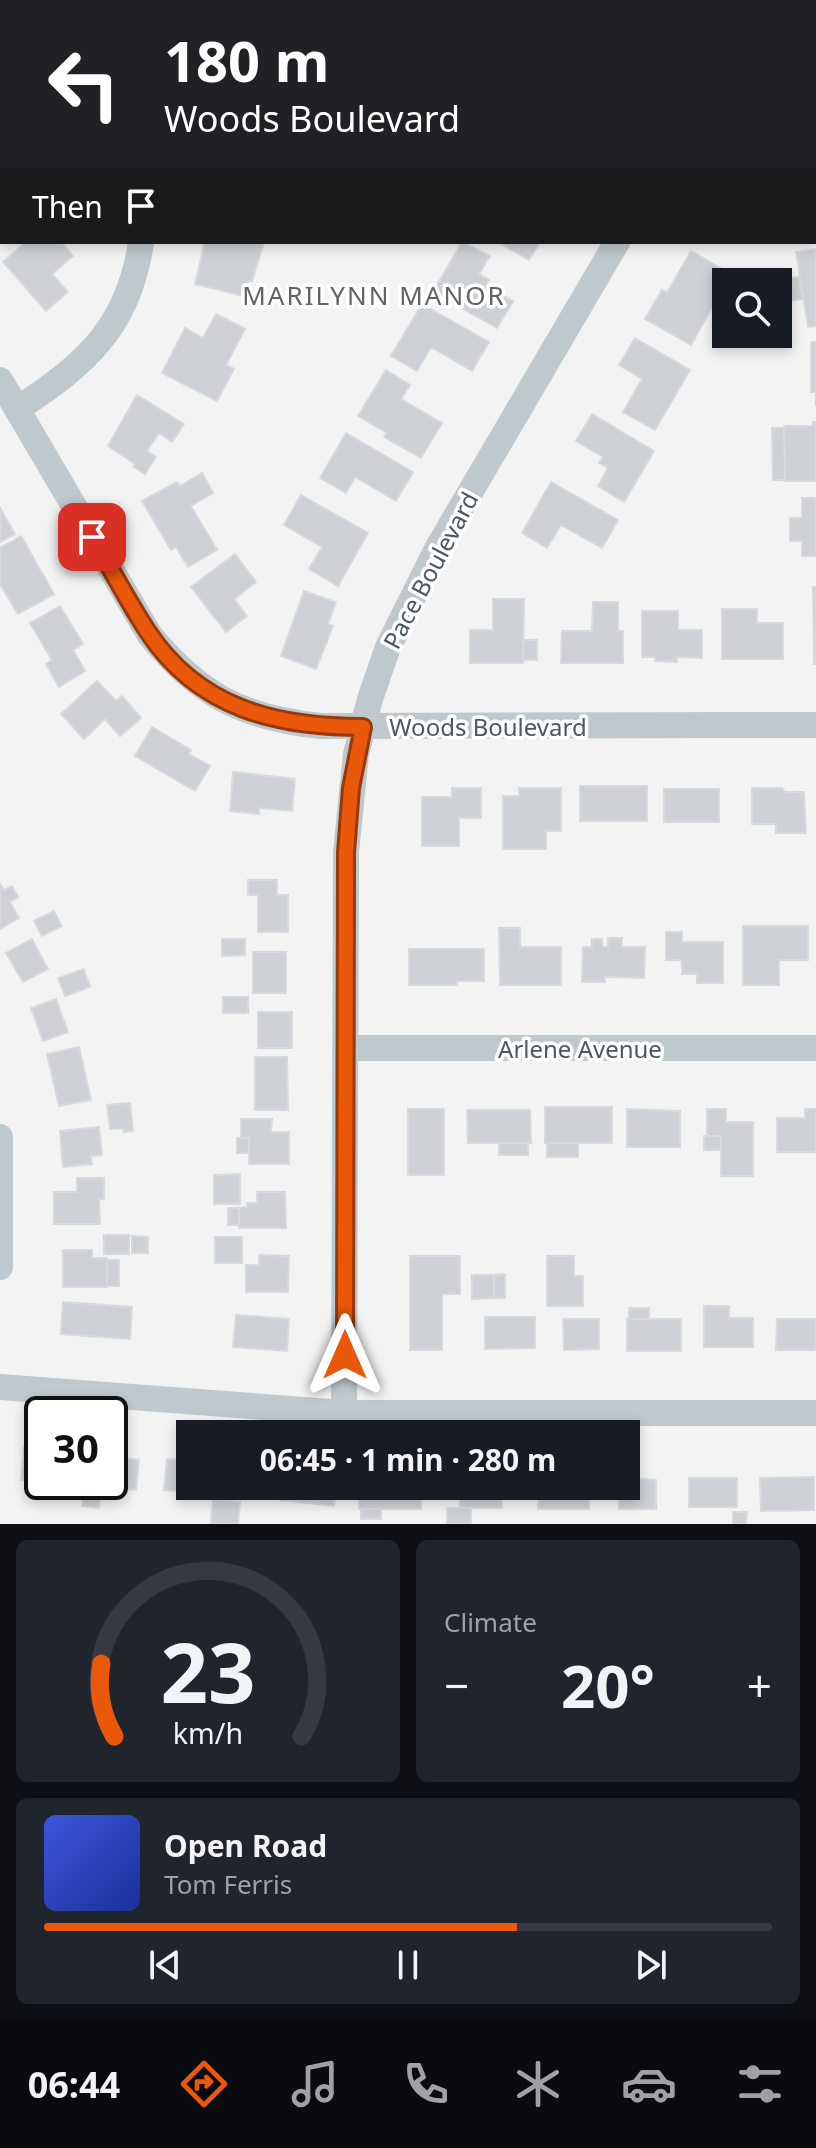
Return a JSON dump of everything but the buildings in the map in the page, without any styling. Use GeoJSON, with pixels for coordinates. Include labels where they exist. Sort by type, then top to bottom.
{"type":"FeatureCollection","features":[{"type":"Feature","properties":{"kind":"street"},"geometry":{"type":"LineString","coordinates":[[17,409],[62,380],[86,359],[107,334],[124,304],[135,274],[141,244]]}},
{"type":"Feature","properties":{"kind":"street","name":"Pace Boulevard"},"geometry":{"type":"LineString","coordinates":[[344,1413],[346,852],[351,788],[363,727],[380,669],[410,598],[616,244]]}},
{"type":"Feature","properties":{"kind":"street","name":"Woods Boulevard"},"geometry":{"type":"LineString","coordinates":[[0,380],[149,634],[173,663],[203,688],[235,706],[263,717],[321,726],[816,725]]}},
{"type":"Feature","properties":{"kind":"street","name":"Arlene Avenue"},"geometry":{"type":"LineString","coordinates":[[345,1048],[816,1048]]}},
{"type":"Feature","properties":{"kind":"street"},"geometry":{"type":"LineString","coordinates":[[0,1137],[0,1267]]}},
{"type":"Feature","properties":{"kind":"street"},"geometry":{"type":"LineString","coordinates":[[0,1387],[344,1413],[816,1413]]}},
{"type":"Feature","properties":{"kind":"district","name":"MARILYNN MANOR"},"geometry":{"type":"Point","coordinates":[374,295]}},
{"type":"Feature","properties":{"kind":"route"},"geometry":{"type":"LineString","coordinates":[[92,537],[149,634],[173,663],[203,688],[263,717],[321,726],[363,727],[351,788],[346,852],[345,1355]]}}]}
